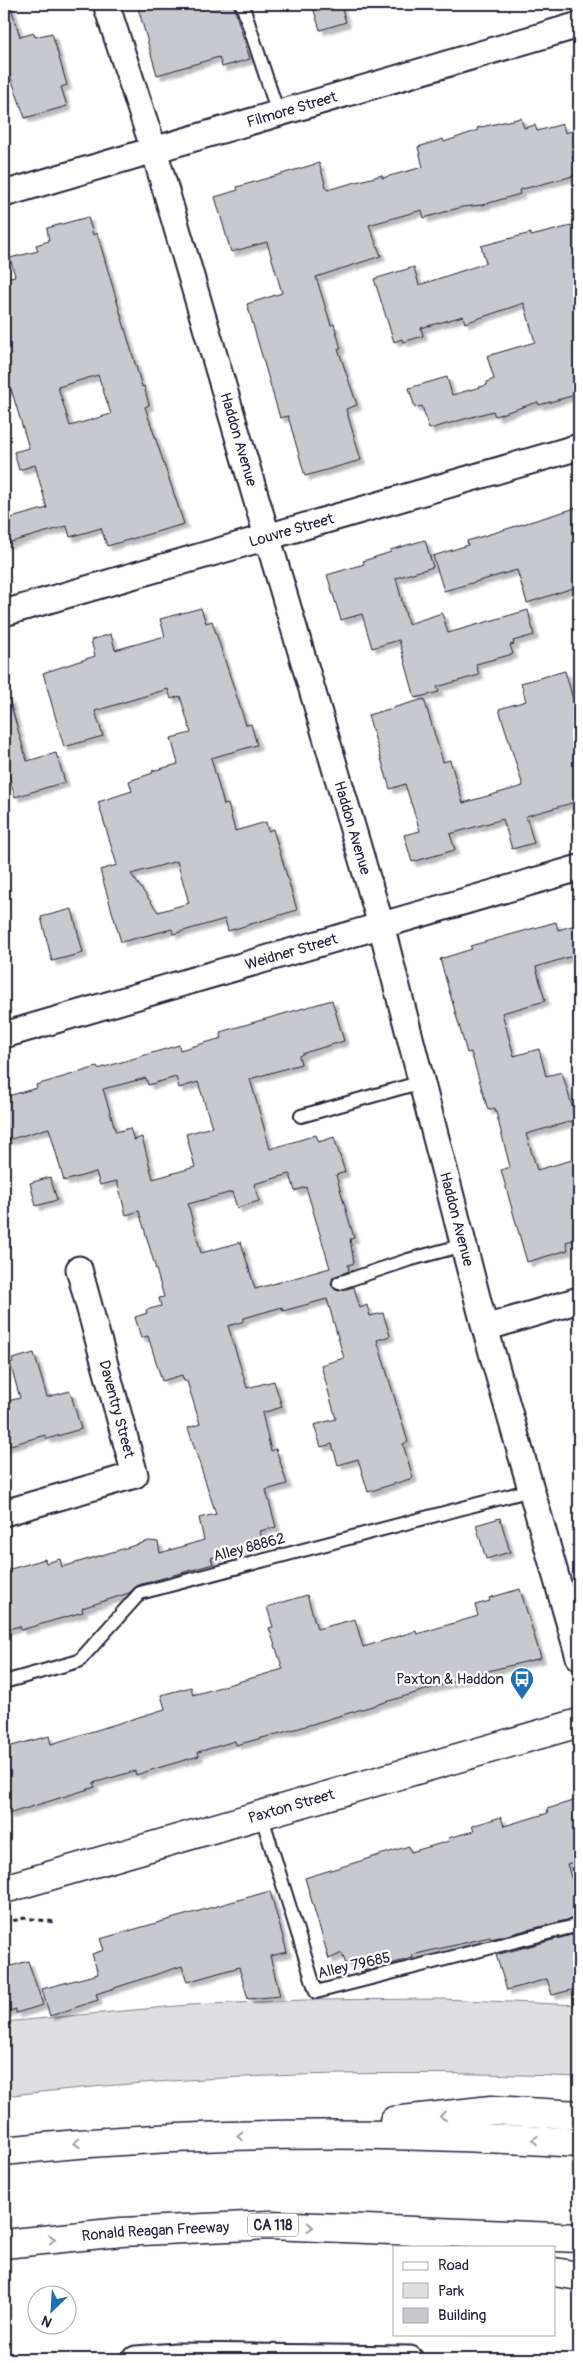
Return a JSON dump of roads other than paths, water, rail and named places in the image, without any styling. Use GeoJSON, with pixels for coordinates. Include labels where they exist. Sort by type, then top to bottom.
{"type":"FeatureCollection","features":[{"type":"Feature","properties":{"kind":"main road","name":"Paxton Street"},"geometry":{"type":"LineString","coordinates":[[4,1889],[579,1723]]}},
{"type":"Feature","properties":{"kind":"main road"},"geometry":{"type":"LineString","coordinates":[[288,2134],[491,2110],[579,2115]]}},
{"type":"Feature","properties":{"kind":"main road"},"geometry":{"type":"LineString","coordinates":[[4,2151],[69,2143],[288,2134],[490,2137],[579,2143]]}},
{"type":"Feature","properties":{"kind":"main road","name":"Ronald Reagan Freeway"},"geometry":{"type":"LineString","coordinates":[[4,2244],[121,2232],[270,2225],[579,2238]]}},
{"type":"Feature","properties":{"kind":"main road"},"geometry":{"type":"LineString","coordinates":[[424,2231],[471,2246]]}},
{"type":"Feature","properties":{"kind":"main road"},"geometry":{"type":"LineString","coordinates":[[556,2272],[579,2276]]}},
{"type":"Feature","properties":{"kind":"street","name":"Haddon Avenue"},"geometry":{"type":"LineString","coordinates":[[106,4],[154,150],[381,925],[485,1328],[579,1657]]}},
{"type":"Feature","properties":{"kind":"street","name":"Filmore Street"},"geometry":{"type":"LineString","coordinates":[[4,194],[579,25]]}},
{"type":"Feature","properties":{"kind":"street","name":"Louvre Street"},"geometry":{"type":"LineString","coordinates":[[4,613],[579,447]]}},
{"type":"Feature","properties":{"kind":"street","name":"Weidner Street"},"geometry":{"type":"LineString","coordinates":[[4,1035],[579,868]]}},
{"type":"Feature","properties":{"kind":"street","name":"Daventry Street"},"geometry":{"type":"LineString","coordinates":[[4,1513],[135,1475],[79,1269]]}},
{"type":"Feature","properties":{"kind":"street"},"geometry":{"type":"LineString","coordinates":[[485,1328],[579,1300]]}},
{"type":"Feature","properties":{"kind":"street"},"geometry":{"type":"LineString","coordinates":[[136,2359],[176,2356],[410,2359]]}},
{"type":"Feature","properties":{"kind":"lane"},"geometry":{"type":"LineString","coordinates":[[242,4],[278,113]]}},
{"type":"Feature","properties":{"kind":"lane"},"geometry":{"type":"LineString","coordinates":[[301,1116],[422,1082]]}},
{"type":"Feature","properties":{"kind":"lane"},"geometry":{"type":"LineString","coordinates":[[339,1283],[408,1260],[464,1245]]}},
{"type":"Feature","properties":{"kind":"lane","name":"Alley 88862"},"geometry":{"type":"LineString","coordinates":[[4,1682],[80,1661],[140,1592],[531,1490]]}},
{"type":"Feature","properties":{"kind":"lane","name":"Alley 79685"},"geometry":{"type":"LineString","coordinates":[[261,1814],[316,1992],[579,1925]]}},
{"type":"Feature","properties":{"kind":"place","name":"Paxton & Haddon"},"geometry":{"type":"Point","coordinates":[522,1700]}}]}
